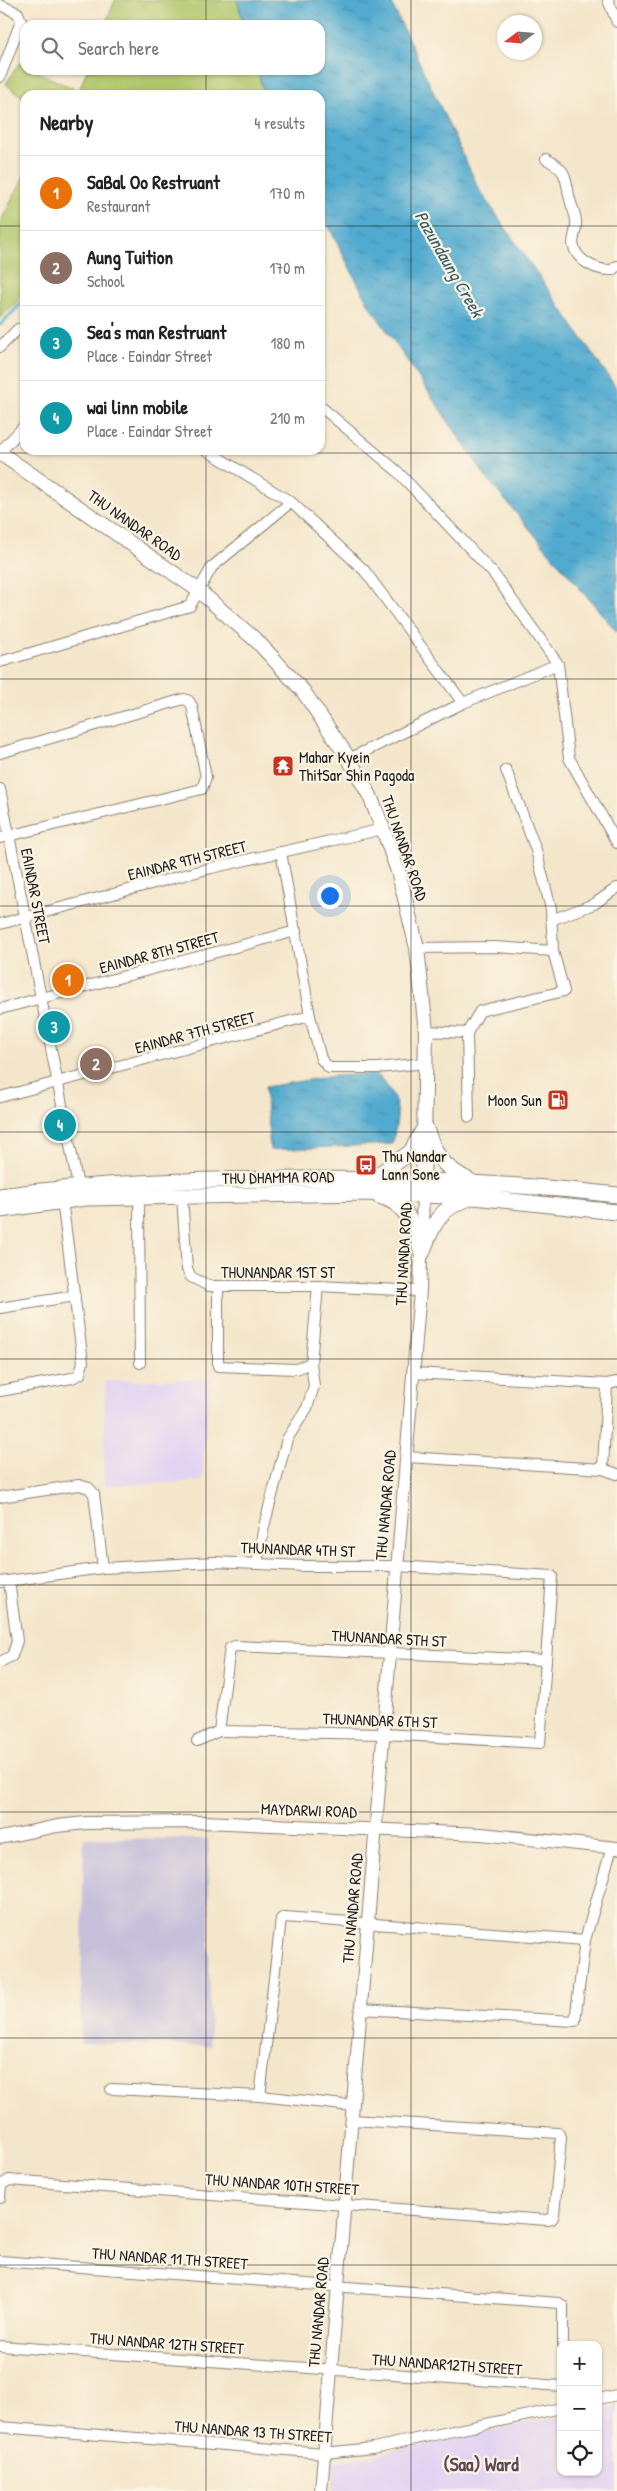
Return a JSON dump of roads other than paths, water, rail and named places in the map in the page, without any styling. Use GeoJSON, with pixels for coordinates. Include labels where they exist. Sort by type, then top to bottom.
{"type":"FeatureCollection","features":[{"type":"Feature","properties":{"kind":"main road","name":"THU NANDAR ROAD"},"geometry":{"type":"LineString","coordinates":[[0,452],[198,590],[258,642],[303,691],[349,759],[370,796],[383,829],[399,874],[417,948],[426,1031],[423,1188]]}},
{"type":"Feature","properties":{"kind":"main road"},"geometry":{"type":"LineString","coordinates":[[422,1254],[407,1212],[370,1186],[411,1152],[425,1127]]}},
{"type":"Feature","properties":{"kind":"main road"},"geometry":{"type":"LineString","coordinates":[[422,1254],[434,1221],[473,1190],[449,1170],[436,1156],[425,1127]]}},
{"type":"Feature","properties":{"kind":"main road","name":"THU DHAMMA ROAD"},"geometry":{"type":"LineString","coordinates":[[0,1196],[78,1186],[190,1180],[473,1190],[576,1191],[612,1194]]}},
{"type":"Feature","properties":{"kind":"main road","name":"THU DHAMMA ROAD"},"geometry":{"type":"LineString","coordinates":[[0,1210],[62,1200],[370,1186]]}},
{"type":"Feature","properties":{"kind":"main road","name":"THU DHAMMA ROAD"},"geometry":{"type":"LineString","coordinates":[[473,1190],[573,1208],[612,1212]]}},
{"type":"Feature","properties":{"kind":"street"},"geometry":{"type":"LineString","coordinates":[[608,0],[617,22]]}},
{"type":"Feature","properties":{"kind":"street"},"geometry":{"type":"LineString","coordinates":[[0,5],[18,13],[21,20]]}},
{"type":"Feature","properties":{"kind":"street"},"geometry":{"type":"LineString","coordinates":[[0,76],[20,24]]}},
{"type":"Feature","properties":{"kind":"street"},"geometry":{"type":"LineString","coordinates":[[546,159],[561,168],[569,182],[569,195],[576,220],[573,243],[578,254],[592,266],[600,269],[612,270],[617,266]]}},
{"type":"Feature","properties":{"kind":"street"},"geometry":{"type":"LineString","coordinates":[[0,347],[18,329]]}},
{"type":"Feature","properties":{"kind":"street"},"geometry":{"type":"LineString","coordinates":[[325,410],[397,471],[493,573],[558,664],[569,758],[617,843]]}},
{"type":"Feature","properties":{"kind":"street"},"geometry":{"type":"LineString","coordinates":[[0,452],[20,430]]}},
{"type":"Feature","properties":{"kind":"street"},"geometry":{"type":"LineString","coordinates":[[214,455],[291,502],[364,570],[463,703]]}},
{"type":"Feature","properties":{"kind":"street"},"geometry":{"type":"LineString","coordinates":[[0,662],[190,606],[212,567],[291,502]]}},
{"type":"Feature","properties":{"kind":"street"},"geometry":{"type":"LineString","coordinates":[[349,759],[463,703],[558,664]]}},
{"type":"Feature","properties":{"kind":"street"},"geometry":{"type":"LineString","coordinates":[[0,753],[184,699],[189,701],[192,706],[206,777],[206,784],[202,789],[4,837]]}},
{"type":"Feature","properties":{"kind":"street"},"geometry":{"type":"LineString","coordinates":[[469,1117],[467,1034],[480,1011],[564,991],[553,951],[551,909],[536,850],[506,770]]}},
{"type":"Feature","properties":{"kind":"street","name":"EAINDAR STREET"},"geometry":{"type":"LineString","coordinates":[[0,790],[4,837],[25,918],[78,1186]]}},
{"type":"Feature","properties":{"kind":"street","name":"EAINDAR 9TH STREET"},"geometry":{"type":"LineString","coordinates":[[0,924],[211,868],[383,829]]}},
{"type":"Feature","properties":{"kind":"street"},"geometry":{"type":"LineString","coordinates":[[282,852],[310,1016],[321,1059],[329,1068],[378,1068],[424,1063]]}},
{"type":"Feature","properties":{"kind":"street"},"geometry":{"type":"LineString","coordinates":[[551,920],[594,904],[617,888]]}},
{"type":"Feature","properties":{"kind":"street","name":"EAINDAR 8TH STREET"},"geometry":{"type":"LineString","coordinates":[[0,1009],[296,931]]}},
{"type":"Feature","properties":{"kind":"street"},"geometry":{"type":"LineString","coordinates":[[417,948],[496,947],[553,951]]}},
{"type":"Feature","properties":{"kind":"street","name":"EAINDAR 7TH STREET"},"geometry":{"type":"LineString","coordinates":[[0,1097],[58,1084],[310,1016]]}},
{"type":"Feature","properties":{"kind":"street"},"geometry":{"type":"LineString","coordinates":[[426,1031],[467,1034]]}},
{"type":"Feature","properties":{"kind":"street","name":"THU NANDA ROAD"},"geometry":{"type":"LineString","coordinates":[[417,1329],[422,1254],[423,1188]]}},
{"type":"Feature","properties":{"kind":"street","name":"THUNANDAR 1ST ST"},"geometry":{"type":"LineString","coordinates":[[182,1196],[187,1269],[191,1277],[209,1286],[318,1286],[420,1291]]}},
{"type":"Feature","properties":{"kind":"street"},"geometry":{"type":"LineString","coordinates":[[139,1198],[140,1363]]}},
{"type":"Feature","properties":{"kind":"street"},"geometry":{"type":"LineString","coordinates":[[0,1391],[72,1378],[80,1374],[83,1362],[62,1200]]}},
{"type":"Feature","properties":{"kind":"street"},"geometry":{"type":"LineString","coordinates":[[218,1286],[218,1366],[296,1369],[311,1363]]}},
{"type":"Feature","properties":{"kind":"street"},"geometry":{"type":"LineString","coordinates":[[257,1563],[264,1526],[287,1439],[307,1408],[314,1386],[311,1363],[318,1286]]}},
{"type":"Feature","properties":{"kind":"street"},"geometry":{"type":"LineString","coordinates":[[0,1308],[75,1296]]}},
{"type":"Feature","properties":{"kind":"street","name":"THU NANDAR ROAD"},"geometry":{"type":"LineString","coordinates":[[321,2491],[417,1329]]}},
{"type":"Feature","properties":{"kind":"street"},"geometry":{"type":"LineString","coordinates":[[414,1373],[612,1383],[603,1470]]}},
{"type":"Feature","properties":{"kind":"street"},"geometry":{"type":"LineString","coordinates":[[407,1457],[603,1470],[617,1474]]}},
{"type":"Feature","properties":{"kind":"street"},"geometry":{"type":"LineString","coordinates":[[0,1497],[79,1484],[89,1488],[94,1494],[104,1568]]}},
{"type":"Feature","properties":{"kind":"street","name":"THUNANDAR 4TH ST"},"geometry":{"type":"LineString","coordinates":[[4,1581],[104,1568],[214,1562],[398,1566],[552,1576],[546,1660]]}},
{"type":"Feature","properties":{"kind":"street"},"geometry":{"type":"LineString","coordinates":[[0,1662],[12,1656],[17,1641],[4,1581]]}},
{"type":"Feature","properties":{"kind":"street","name":"THUNANDAR 5TH ST"},"geometry":{"type":"LineString","coordinates":[[219,1731],[230,1648],[235,1646],[546,1660]]}},
{"type":"Feature","properties":{"kind":"street","name":"THUNANDAR 6TH ST"},"geometry":{"type":"LineString","coordinates":[[219,1731],[384,1734],[540,1743],[546,1660]]}},
{"type":"Feature","properties":{"kind":"street"},"geometry":{"type":"LineString","coordinates":[[197,1741],[219,1731]]}},
{"type":"Feature","properties":{"kind":"street","name":"MAYDARWI ROAD"},"geometry":{"type":"LineString","coordinates":[[0,1838],[57,1826],[86,1823],[204,1822],[481,1834],[614,1848]]}},
{"type":"Feature","properties":{"kind":"street"},"geometry":{"type":"LineString","coordinates":[[361,2009],[575,2021],[586,1940],[614,1848]]}},
{"type":"Feature","properties":{"kind":"street"},"geometry":{"type":"LineString","coordinates":[[260,2096],[281,1919],[287,1916],[368,1925],[586,1940]]}},
{"type":"Feature","properties":{"kind":"street"},"geometry":{"type":"LineString","coordinates":[[111,2089],[260,2096],[353,2106]]}},
{"type":"Feature","properties":{"kind":"street","name":"THU NANDAR 10TH STREET"},"geometry":{"type":"LineString","coordinates":[[0,2198],[1,2185],[9,2180],[552,2219],[554,2215],[561,2137],[558,2133],[352,2120]]}},
{"type":"Feature","properties":{"kind":"street","name":"THU NANDAR 11 TH STREET"},"geometry":{"type":"LineString","coordinates":[[0,2261],[559,2303],[563,2306],[563,2341]]}},
{"type":"Feature","properties":{"kind":"street","name":"THU NANDAR 12TH STREET"},"geometry":{"type":"LineString","coordinates":[[0,2346],[331,2371]]}},
{"type":"Feature","properties":{"kind":"street","name":"THU NANDAR12TH STREET"},"geometry":{"type":"LineString","coordinates":[[331,2371],[557,2386]]}},
{"type":"Feature","properties":{"kind":"street"},"geometry":{"type":"LineString","coordinates":[[602,2398],[617,2395]]}},
{"type":"Feature","properties":{"kind":"street","name":"THU NANDAR 13 TH STREET"},"geometry":{"type":"LineString","coordinates":[[0,2427],[324,2453],[373,2448],[557,2409]]}},
{"type":"Feature","properties":{"kind":"water","name":"Pazundaung Creek"},"geometry":{"type":"Polygon","coordinates":[[[237,0],[390,0],[480,191],[617,389],[617,632],[488,480],[368,303],[325,220],[325,90],[263,90],[259,75],[325,75],[325,20],[243,20],[237,0]]]}},
{"type":"Feature","properties":{"kind":"water"},"geometry":{"type":"Polygon","coordinates":[[[377,1074],[391,1092],[396,1107],[397,1114],[392,1144],[270,1150],[265,1087],[333,1076],[377,1074]]]}},
{"type":"Feature","properties":{"kind":"waterway"},"geometry":{"type":"LineString","coordinates":[[0,325],[20,305]]}},
{"type":"Feature","properties":{"kind":"place","name":"Mahar Kyein ThitSar Shin Pagoda"},"geometry":{"type":"Point","coordinates":[283,766]}},
{"type":"Feature","properties":{"kind":"place","name":"SaBal Oo Restruant"},"geometry":{"type":"Point","coordinates":[68,980]}},
{"type":"Feature","properties":{"kind":"place","name":"Sea's man Restruant"},"geometry":{"type":"Point","coordinates":[54,1027]}},
{"type":"Feature","properties":{"kind":"place","name":"Aung Tuition"},"geometry":{"type":"Point","coordinates":[96,1064]}},
{"type":"Feature","properties":{"kind":"place","name":"Moon Sun"},"geometry":{"type":"Point","coordinates":[558,1100]}},
{"type":"Feature","properties":{"kind":"place","name":"wai linn mobile"},"geometry":{"type":"Point","coordinates":[60,1125]}},
{"type":"Feature","properties":{"kind":"place","name":"Thu Nandar Lann Sone"},"geometry":{"type":"Point","coordinates":[366,1165]}},
{"type":"Feature","properties":{"kind":"district","name":"(Saa) Ward"},"geometry":{"type":"Point","coordinates":[481,2464]}}]}
